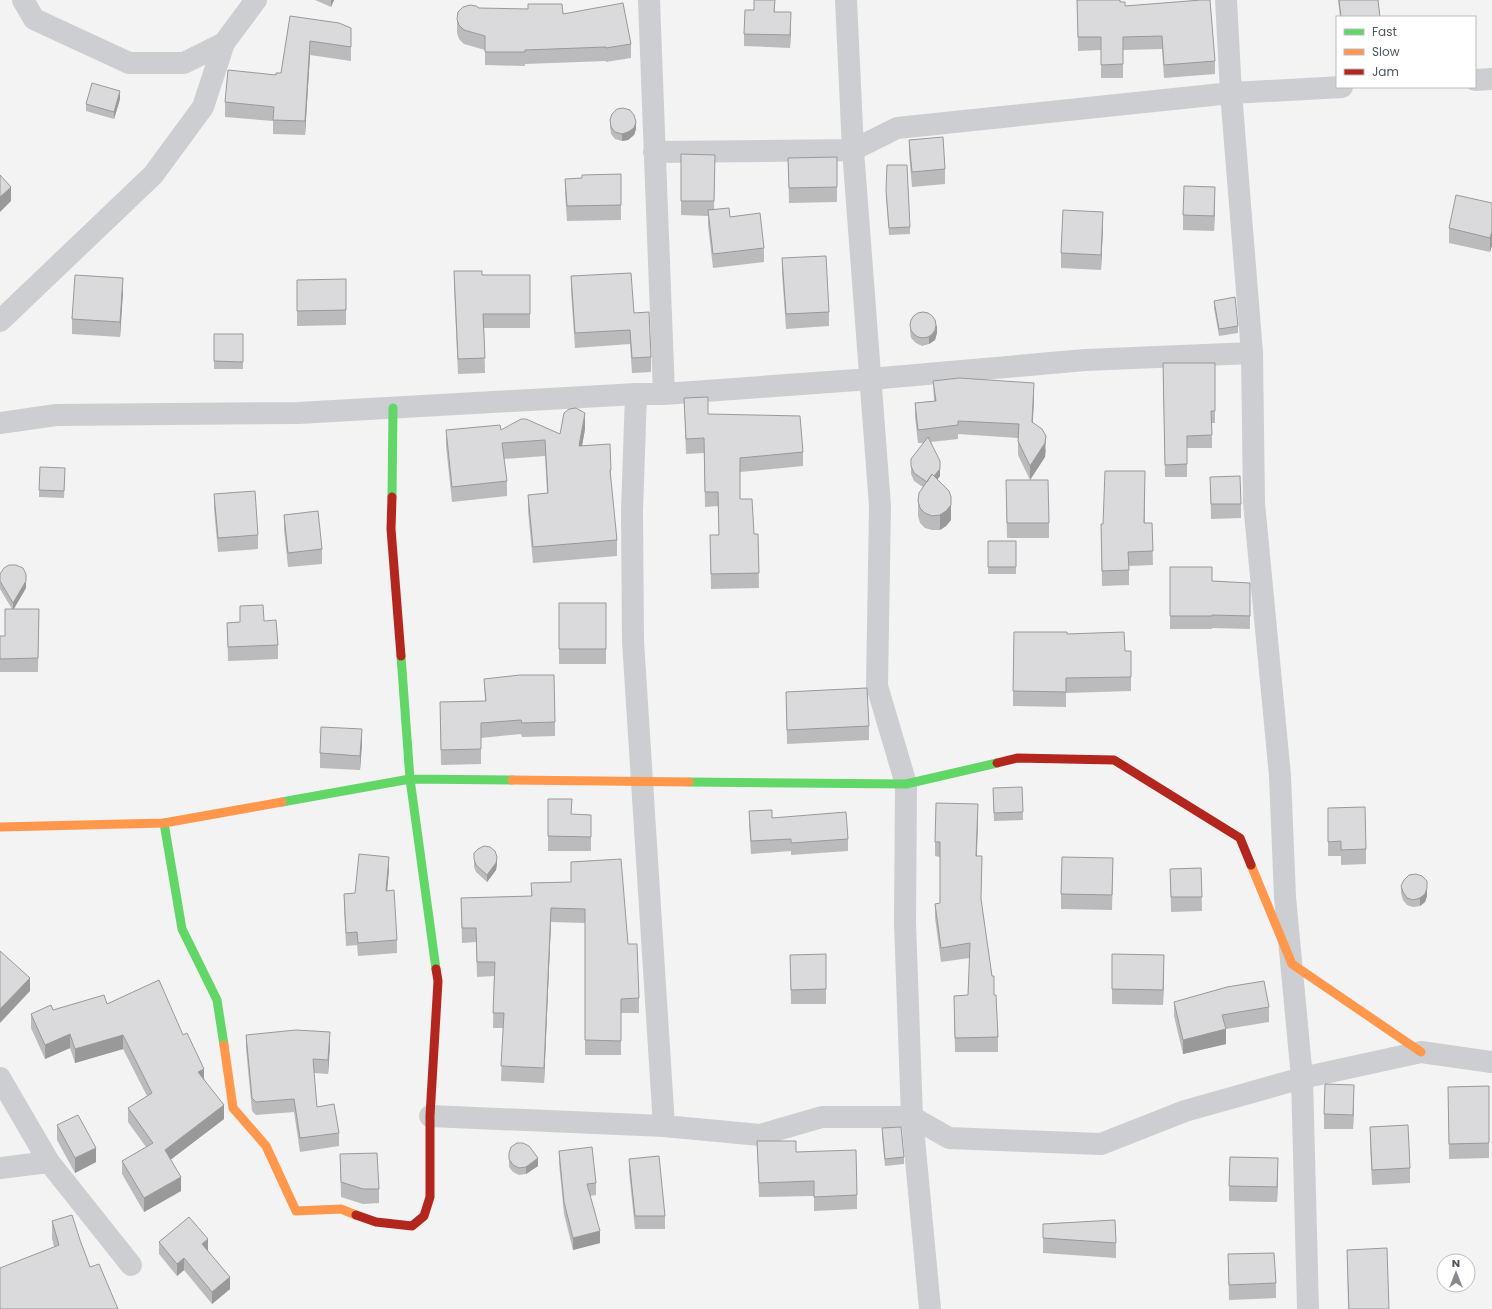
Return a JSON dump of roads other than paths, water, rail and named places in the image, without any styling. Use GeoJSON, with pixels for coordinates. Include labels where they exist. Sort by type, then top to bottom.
{"type":"FeatureCollection","features":[{"type":"Feature","properties":{"kind":"street"},"geometry":{"type":"LineString","coordinates":[[23,0],[34,19],[129,63],[184,63],[224,43]]}},
{"type":"Feature","properties":{"kind":"street"},"geometry":{"type":"LineString","coordinates":[[0,321],[153,175],[204,107],[224,43],[256,0]]}},
{"type":"Feature","properties":{"kind":"street"},"geometry":{"type":"LineString","coordinates":[[649,0],[664,394]]}},
{"type":"Feature","properties":{"kind":"street"},"geometry":{"type":"LineString","coordinates":[[846,0],[853,150],[880,506],[877,686],[906,784],[905,923],[912,1117],[930,1309]]}},
{"type":"Feature","properties":{"kind":"street"},"geometry":{"type":"LineString","coordinates":[[1226,0],[1231,93],[1252,353],[1254,503],[1280,776],[1285,897],[1302,1078],[1308,1309]]}},
{"type":"Feature","properties":{"kind":"street"},"geometry":{"type":"LineString","coordinates":[[1476,80],[1492,79]]}},
{"type":"Feature","properties":{"kind":"street"},"geometry":{"type":"LineString","coordinates":[[654,152],[853,150],[897,128],[1231,93],[1336,87]]}},
{"type":"Feature","properties":{"kind":"street"},"geometry":{"type":"LineString","coordinates":[[0,423],[56,415],[298,413],[636,394],[664,394],[870,379],[1085,360],[1252,353]]}},
{"type":"Feature","properties":{"kind":"street"},"geometry":{"type":"LineString","coordinates":[[636,394],[632,511],[633,641],[664,1126]]}},
{"type":"Feature","properties":{"kind":"street"},"geometry":{"type":"LineString","coordinates":[[164,823],[182,929],[217,1000],[233,1108],[266,1146],[296,1211],[341,1209],[376,1222],[412,1226],[424,1216],[430,1197],[430,1116],[438,981],[410,779],[391,529],[393,408]]}},
{"type":"Feature","properties":{"kind":"street"},"geometry":{"type":"LineString","coordinates":[[0,827],[164,823],[410,779],[906,784],[1016,758],[1114,760],[1240,838],[1292,964],[1421,1052]]}},
{"type":"Feature","properties":{"kind":"street"},"geometry":{"type":"LineString","coordinates":[[430,1116],[664,1126],[760,1134],[822,1117],[912,1117],[949,1138],[1101,1144],[1185,1111],[1302,1078],[1421,1052],[1492,1062]]}},
{"type":"Feature","properties":{"kind":"street"},"geometry":{"type":"LineString","coordinates":[[0,1078],[50,1162],[131,1265]]}},
{"type":"Feature","properties":{"kind":"street"},"geometry":{"type":"LineString","coordinates":[[0,1168],[50,1162]]}}]}
